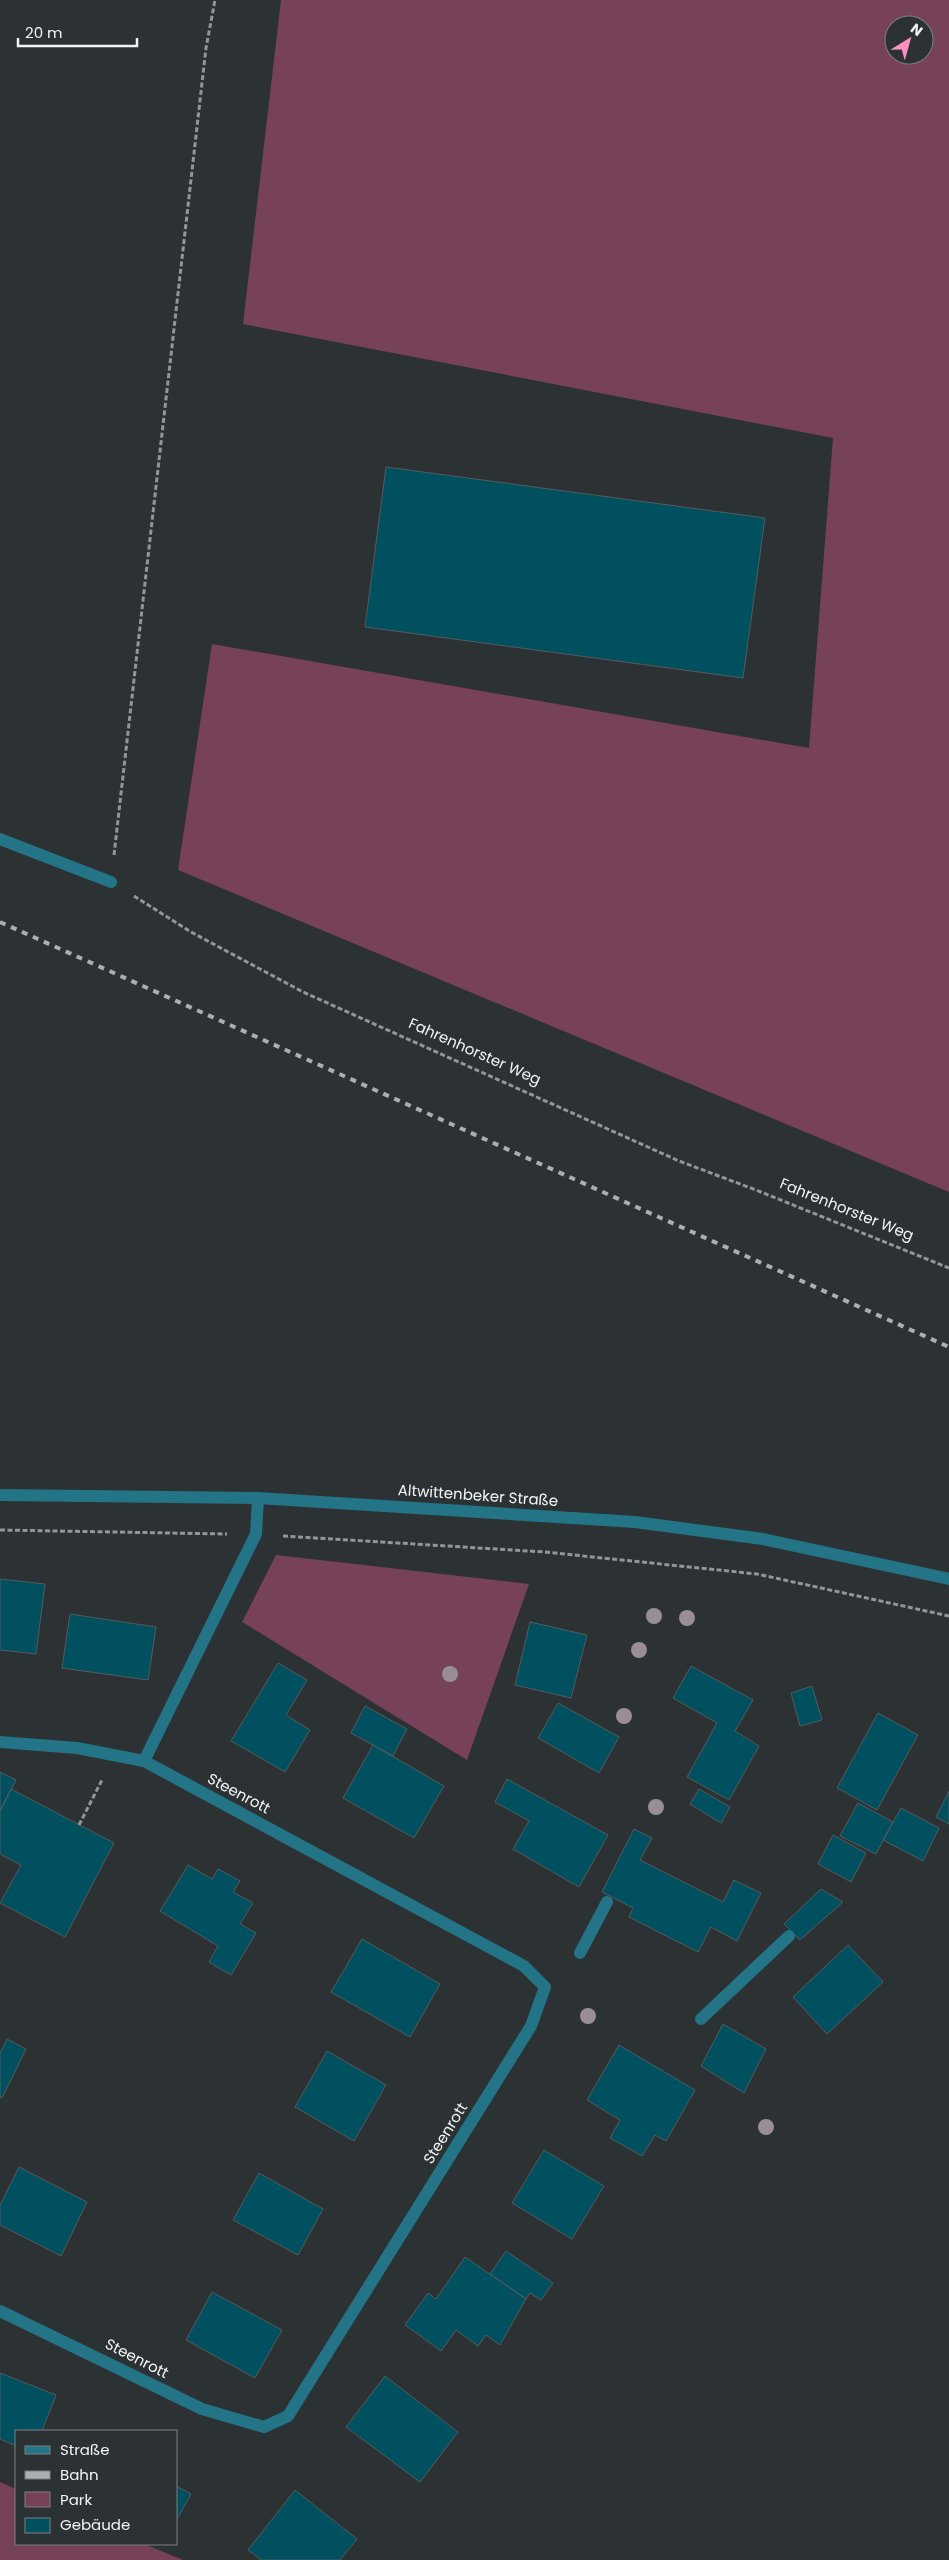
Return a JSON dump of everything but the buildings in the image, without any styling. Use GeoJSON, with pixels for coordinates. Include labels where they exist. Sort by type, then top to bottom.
{"type":"FeatureCollection","features":[{"type":"Feature","properties":{"kind":"street"},"geometry":{"type":"LineString","coordinates":[[0,839],[111,882]]}},
{"type":"Feature","properties":{"kind":"street","name":"Altwittenbeker Straße"},"geometry":{"type":"LineString","coordinates":[[0,1495],[258,1498],[635,1522],[762,1539],[949,1579]]}},
{"type":"Feature","properties":{"kind":"street"},"geometry":{"type":"LineString","coordinates":[[144,1761],[256,1534],[258,1498]]}},
{"type":"Feature","properties":{"kind":"street","name":"Steenrott"},"geometry":{"type":"LineString","coordinates":[[0,1742],[77,1748],[144,1761],[524,1966],[545,1987],[530,2026],[288,2416],[264,2427],[202,2409],[0,2311]]}},
{"type":"Feature","properties":{"kind":"street"},"geometry":{"type":"LineString","coordinates":[[580,1953],[607,1902]]}},
{"type":"Feature","properties":{"kind":"street"},"geometry":{"type":"LineString","coordinates":[[701,2019],[789,1936]]}},
{"type":"Feature","properties":{"kind":"path"},"geometry":{"type":"LineString","coordinates":[[111,882],[206,48],[214,0]]}},
{"type":"Feature","properties":{"kind":"path","name":"Fahrenhorster Weg"},"geometry":{"type":"LineString","coordinates":[[111,882],[191,932],[303,992],[679,1161],[949,1268]]}},
{"type":"Feature","properties":{"kind":"path"},"geometry":{"type":"LineString","coordinates":[[0,1530],[256,1534],[545,1552],[757,1574],[949,1616]]}},
{"type":"Feature","properties":{"kind":"path"},"geometry":{"type":"LineString","coordinates":[[79,1825],[115,1755]]}},
{"type":"Feature","properties":{"kind":"green space"},"geometry":{"type":"Polygon","coordinates":[[[281,0],[949,0],[949,1192],[178,870],[212,644],[809,748],[833,438],[243,324],[281,0]]]}},
{"type":"Feature","properties":{"kind":"green space"},"geometry":{"type":"Polygon","coordinates":[[[276,1555],[529,1584],[467,1760],[242,1622],[276,1555]]]}},
{"type":"Feature","properties":{"kind":"green space"},"geometry":{"type":"Polygon","coordinates":[[[0,2482],[15,2489],[15,2545],[146,2545],[183,2560],[0,2560],[0,2482]]]}},
{"type":"Feature","properties":{"kind":"railway"},"geometry":{"type":"LineString","coordinates":[[0,922],[949,1347]]}}]}
